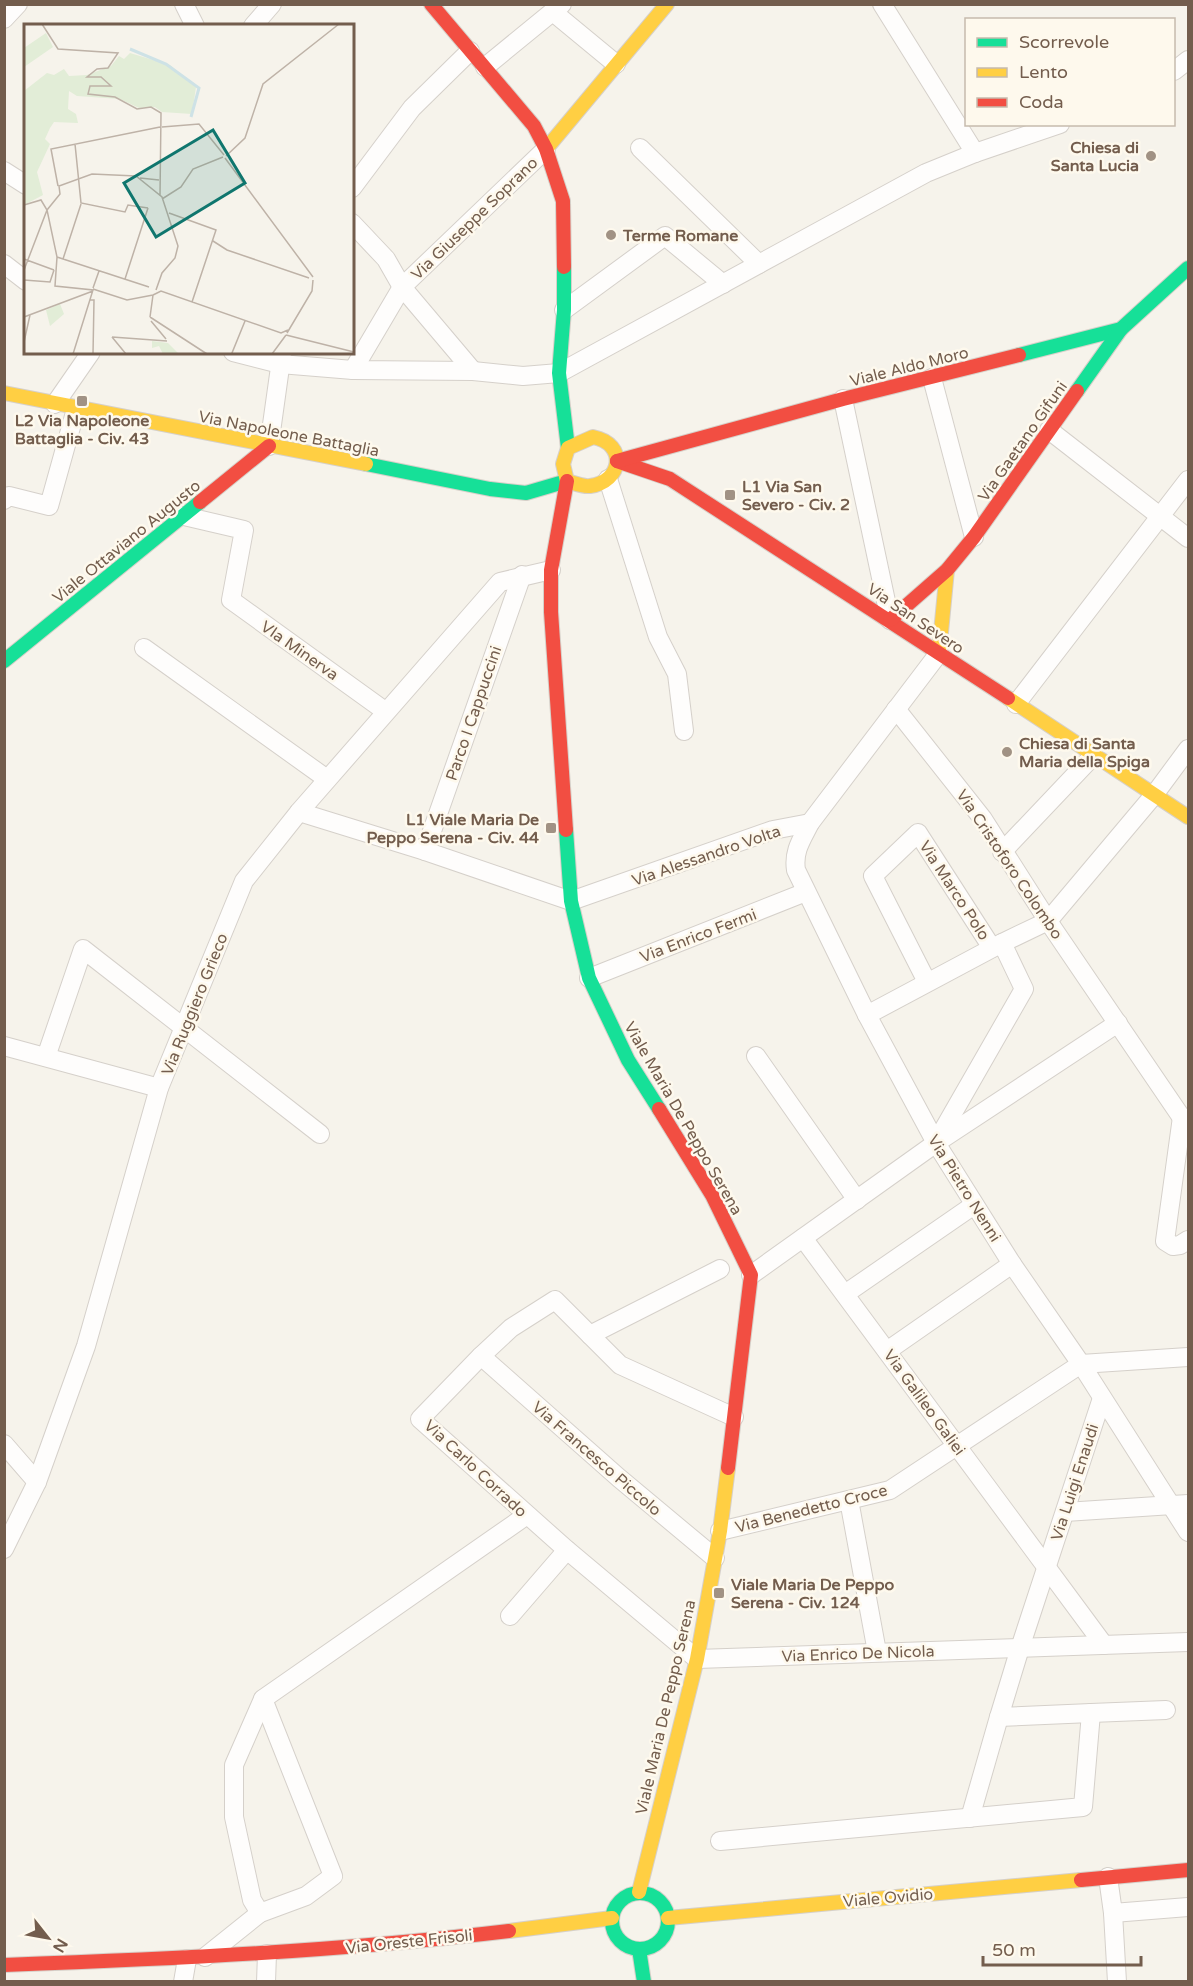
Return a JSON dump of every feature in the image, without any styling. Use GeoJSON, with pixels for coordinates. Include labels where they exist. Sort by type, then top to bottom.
{"type":"FeatureCollection","features":[{"type":"Feature","properties":{"kind":"main road"},"geometry":{"type":"LineString","coordinates":[[431,4],[534,126],[546,149],[563,201],[564,310],[559,374],[567,448],[563,457],[563,471],[567,481],[588,487]]}},
{"type":"Feature","properties":{"kind":"main road"},"geometry":{"type":"LineString","coordinates":[[546,149],[667,4]]}},
{"type":"Feature","properties":{"kind":"main road","name":"Viale Aldo Moro"},"geometry":{"type":"LineString","coordinates":[[617,461],[843,399],[1121,329],[1188,270]]}},
{"type":"Feature","properties":{"kind":"main road","name":"Via Gaetano Gifuni"},"geometry":{"type":"LineString","coordinates":[[890,620],[947,570],[974,537],[1121,329]]}},
{"type":"Feature","properties":{"kind":"main road","name":"Via Napoleone Battaglia"},"geometry":{"type":"LineString","coordinates":[[4,393],[490,489],[526,493],[567,481]]}},
{"type":"Feature","properties":{"kind":"main road"},"geometry":{"type":"LineString","coordinates":[[526,493],[557,531],[588,487],[608,478],[615,470],[617,461],[615,448],[563,409]]}},
{"type":"Feature","properties":{"kind":"main road"},"geometry":{"type":"LineString","coordinates":[[567,448],[584,439],[604,438]]}},
{"type":"Feature","properties":{"kind":"main road","name":"Viale Ottaviano Augusto"},"geometry":{"type":"LineString","coordinates":[[8,652],[184,516],[269,446]]}},
{"type":"Feature","properties":{"kind":"main road","name":"Via San Severo"},"geometry":{"type":"LineString","coordinates":[[617,461],[670,479],[890,620],[1188,817]]}},
{"type":"Feature","properties":{"kind":"main road","name":"Viale Maria De Peppo Serena"},"geometry":{"type":"LineString","coordinates":[[567,481],[551,570],[551,612],[571,901],[589,978],[628,1060],[712,1195],[751,1275],[720,1531],[697,1659],[639,1892]]}},
{"type":"Feature","properties":{"kind":"main road"},"geometry":{"type":"LineString","coordinates":[[939,653],[947,570]]}},
{"type":"Feature","properties":{"kind":"main road","name":"Viale Ovidio"},"geometry":{"type":"LineString","coordinates":[[668,1918],[1188,1870]]}},
{"type":"Feature","properties":{"kind":"main road"},"geometry":{"type":"LineString","coordinates":[[639,1892],[657,1899],[664,1907],[668,1918],[667,1929],[658,1942],[648,1948],[639,1949],[627,1946],[618,1939],[613,1929],[614,1907],[621,1899],[639,1892]]}},
{"type":"Feature","properties":{"kind":"main road","name":"Via Oreste Frisoli"},"geometry":{"type":"LineString","coordinates":[[4,1965],[196,1958],[349,1948],[612,1918]]}},
{"type":"Feature","properties":{"kind":"main road"},"geometry":{"type":"LineString","coordinates":[[639,1949],[644,1982]]}},
{"type":"Feature","properties":{"kind":"street"},"geometry":{"type":"LineString","coordinates":[[4,18],[18,4]]}},
{"type":"Feature","properties":{"kind":"street"},"geometry":{"type":"LineString","coordinates":[[184,4],[194,24]]}},
{"type":"Feature","properties":{"kind":"street"},"geometry":{"type":"LineString","coordinates":[[255,24],[272,4]]}},
{"type":"Feature","properties":{"kind":"street"},"geometry":{"type":"LineString","coordinates":[[882,4],[975,153]]}},
{"type":"Feature","properties":{"kind":"street"},"geometry":{"type":"LineString","coordinates":[[485,68],[557,8],[616,64]]}},
{"type":"Feature","properties":{"kind":"street"},"geometry":{"type":"LineString","coordinates":[[354,185],[412,108],[470,51]]}},
{"type":"Feature","properties":{"kind":"street"},"geometry":{"type":"LineString","coordinates":[[1175,70],[1188,60]]}},
{"type":"Feature","properties":{"kind":"street"},"geometry":{"type":"LineString","coordinates":[[249,354],[346,370],[559,374],[926,173],[975,153],[1054,126]]}},
{"type":"Feature","properties":{"kind":"street"},"geometry":{"type":"LineString","coordinates":[[640,148],[759,264]]}},
{"type":"Feature","properties":{"kind":"street","name":"Via Giuseppe Soprano"},"geometry":{"type":"LineString","coordinates":[[346,370],[402,287],[546,149]]}},
{"type":"Feature","properties":{"kind":"street"},"geometry":{"type":"LineString","coordinates":[[4,171],[24,184]]}},
{"type":"Feature","properties":{"kind":"street"},"geometry":{"type":"LineString","coordinates":[[354,225],[386,259],[402,287],[473,371]]}},
{"type":"Feature","properties":{"kind":"street"},"geometry":{"type":"LineString","coordinates":[[564,310],[665,236],[723,284]]}},
{"type":"Feature","properties":{"kind":"street"},"geometry":{"type":"LineString","coordinates":[[4,264],[24,279]]}},
{"type":"Feature","properties":{"kind":"street"},"geometry":{"type":"LineString","coordinates":[[55,404],[90,354]]}},
{"type":"Feature","properties":{"kind":"street"},"geometry":{"type":"LineString","coordinates":[[269,446],[281,358]]}},
{"type":"Feature","properties":{"kind":"street"},"geometry":{"type":"LineString","coordinates":[[932,378],[974,537]]}},
{"type":"Feature","properties":{"kind":"street"},"geometry":{"type":"LineString","coordinates":[[843,399],[890,620]]}},
{"type":"Feature","properties":{"kind":"street"},"geometry":{"type":"LineString","coordinates":[[4,500],[9,496],[49,506],[76,409]]}},
{"type":"Feature","properties":{"kind":"street"},"geometry":{"type":"LineString","coordinates":[[1048,430],[1188,538]]}},
{"type":"Feature","properties":{"kind":"street"},"geometry":{"type":"LineString","coordinates":[[608,478],[658,637],[677,674],[684,731]]}},
{"type":"Feature","properties":{"kind":"street"},"geometry":{"type":"LineString","coordinates":[[1016,704],[1188,480]]}},
{"type":"Feature","properties":{"kind":"street","name":"VIa Minerva"},"geometry":{"type":"LineString","coordinates":[[184,516],[244,530],[231,600],[385,711]]}},
{"type":"Feature","properties":{"kind":"street","name":"Via Ruggiero Grieco"},"geometry":{"type":"LineString","coordinates":[[4,1550],[37,1482],[86,1346],[159,1088],[244,881],[385,711],[500,582],[551,570]]}},
{"type":"Feature","properties":{"kind":"street","name":"Parco I Cappuccini"},"geometry":{"type":"LineString","coordinates":[[425,851],[522,575]]}},
{"type":"Feature","properties":{"kind":"street"},"geometry":{"type":"LineString","coordinates":[[144,648],[327,779]]}},
{"type":"Feature","properties":{"kind":"street"},"geometry":{"type":"LineString","coordinates":[[810,823],[939,653]]}},
{"type":"Feature","properties":{"kind":"street","name":"Via Cristoforo Colombo"},"geometry":{"type":"LineString","coordinates":[[896,709],[983,819],[1002,852],[1185,1122]]}},
{"type":"Feature","properties":{"kind":"street"},"geometry":{"type":"LineString","coordinates":[[1048,921],[1154,795],[1188,749]]}},
{"type":"Feature","properties":{"kind":"street"},"geometry":{"type":"LineString","coordinates":[[1002,852],[1094,756]]}},
{"type":"Feature","properties":{"kind":"street"},"geometry":{"type":"LineString","coordinates":[[299,812],[425,851],[571,901]]}},
{"type":"Feature","properties":{"kind":"street","name":"Via Alessandro Volta"},"geometry":{"type":"LineString","coordinates":[[571,901],[773,830],[810,823]]}},
{"type":"Feature","properties":{"kind":"street","name":"Via Pietro Nenni"},"geometry":{"type":"LineString","coordinates":[[810,823],[797,848],[796,870],[867,1015],[936,1143],[974,1205],[1102,1398],[1180,1504],[1188,1532]]}},
{"type":"Feature","properties":{"kind":"street","name":"Via Marco Polo"},"geometry":{"type":"LineString","coordinates":[[927,982],[873,876],[918,833],[997,946]]}},
{"type":"Feature","properties":{"kind":"street","name":"Via Enrico Fermi"},"geometry":{"type":"LineString","coordinates":[[589,978],[806,892]]}},
{"type":"Feature","properties":{"kind":"street","name":"Via Marco Polo"},"geometry":{"type":"LineString","coordinates":[[867,1015],[1048,921]]}},
{"type":"Feature","properties":{"kind":"street"},"geometry":{"type":"LineString","coordinates":[[936,1143],[1024,989],[997,946]]}},
{"type":"Feature","properties":{"kind":"street"},"geometry":{"type":"LineString","coordinates":[[46,1057],[83,949],[320,1134]]}},
{"type":"Feature","properties":{"kind":"street"},"geometry":{"type":"LineString","coordinates":[[751,1275],[936,1143],[1118,1023]]}},
{"type":"Feature","properties":{"kind":"street"},"geometry":{"type":"LineString","coordinates":[[4,1046],[159,1088]]}},
{"type":"Feature","properties":{"kind":"street"},"geometry":{"type":"LineString","coordinates":[[756,1056],[857,1200]]}},
{"type":"Feature","properties":{"kind":"street"},"geometry":{"type":"LineString","coordinates":[[1185,1122],[1165,1241],[1173,1246],[1188,1240]]}},
{"type":"Feature","properties":{"kind":"street"},"geometry":{"type":"LineString","coordinates":[[844,1294],[974,1205]]}},
{"type":"Feature","properties":{"kind":"street","name":"Via Galileo Galiei"},"geometry":{"type":"LineString","coordinates":[[803,1238],[1104,1645]]}},
{"type":"Feature","properties":{"kind":"street"},"geometry":{"type":"LineString","coordinates":[[887,1351],[1012,1264]]}},
{"type":"Feature","properties":{"kind":"street"},"geometry":{"type":"LineString","coordinates":[[590,1335],[720,1269]]}},
{"type":"Feature","properties":{"kind":"street"},"geometry":{"type":"LineString","coordinates":[[481,1356],[512,1328],[555,1300],[620,1365],[734,1417]]}},
{"type":"Feature","properties":{"kind":"street","name":"Via Carlo Corrado"},"geometry":{"type":"LineString","coordinates":[[481,1356],[420,1419],[567,1550],[697,1659]]}},
{"type":"Feature","properties":{"kind":"street","name":"Via Francesco Piccolo"},"geometry":{"type":"LineString","coordinates":[[481,1356],[618,1478],[715,1558]]}},
{"type":"Feature","properties":{"kind":"street"},"geometry":{"type":"LineString","coordinates":[[1081,1364],[1188,1357]]}},
{"type":"Feature","properties":{"kind":"street","name":"Via Benedetto Croce"},"geometry":{"type":"LineString","coordinates":[[720,1531],[890,1490],[1081,1364]]}},
{"type":"Feature","properties":{"kind":"street","name":"Via Luigi Enaudi"},"geometry":{"type":"LineString","coordinates":[[1020,1647],[1102,1398]]}},
{"type":"Feature","properties":{"kind":"street"},"geometry":{"type":"LineString","coordinates":[[4,1444],[37,1482]]}},
{"type":"Feature","properties":{"kind":"street"},"geometry":{"type":"LineString","coordinates":[[849,1500],[878,1652]]}},
{"type":"Feature","properties":{"kind":"street"},"geometry":{"type":"LineString","coordinates":[[1065,1512],[1180,1504]]}},
{"type":"Feature","properties":{"kind":"street"},"geometry":{"type":"LineString","coordinates":[[260,1913],[252,1900],[234,1817],[234,1765],[263,1699],[527,1515]]}},
{"type":"Feature","properties":{"kind":"street"},"geometry":{"type":"LineString","coordinates":[[510,1616],[567,1550]]}},
{"type":"Feature","properties":{"kind":"street","name":"Via Enrico De Nicola"},"geometry":{"type":"LineString","coordinates":[[697,1659],[1188,1642]]}},
{"type":"Feature","properties":{"kind":"street"},"geometry":{"type":"LineString","coordinates":[[970,1818],[1020,1647]]}},
{"type":"Feature","properties":{"kind":"street"},"geometry":{"type":"LineString","coordinates":[[183,1982],[196,1958],[260,1913],[306,1896],[333,1876],[263,1699]]}},
{"type":"Feature","properties":{"kind":"street"},"geometry":{"type":"LineString","coordinates":[[999,1717],[1166,1710]]}},
{"type":"Feature","properties":{"kind":"street"},"geometry":{"type":"LineString","coordinates":[[720,1841],[1083,1807],[1091,1713]]}},
{"type":"Feature","properties":{"kind":"street"},"geometry":{"type":"LineString","coordinates":[[1108,1877],[1113,1913],[1117,1982]]}},
{"type":"Feature","properties":{"kind":"street"},"geometry":{"type":"LineString","coordinates":[[1113,1913],[1188,1907]]}},
{"type":"Feature","properties":{"kind":"street"},"geometry":{"type":"LineString","coordinates":[[266,1982],[267,1954]]}},
{"type":"Feature","properties":{"kind":"traffic: fast"},"geometry":{"type":"LineString","coordinates":[[564,267],[564,310],[559,373],[568,448]]}},
{"type":"Feature","properties":{"kind":"traffic: fast"},"geometry":{"type":"LineString","coordinates":[[1019,355],[1121,329],[1188,268]]}},
{"type":"Feature","properties":{"kind":"traffic: fast"},"geometry":{"type":"LineString","coordinates":[[1077,391],[1121,329]]}},
{"type":"Feature","properties":{"kind":"traffic: fast"},"geometry":{"type":"LineString","coordinates":[[366,464],[490,489],[526,493],[567,481]]}},
{"type":"Feature","properties":{"kind":"traffic: fast"},"geometry":{"type":"LineString","coordinates":[[4,661],[200,502]]}},
{"type":"Feature","properties":{"kind":"traffic: fast"},"geometry":{"type":"LineString","coordinates":[[566,830],[571,901],[589,978],[628,1060],[659,1109]]}},
{"type":"Feature","properties":{"kind":"traffic: fast"},"geometry":{"type":"LineString","coordinates":[[635,1893],[645,1893],[660,1901],[666,1910],[668,1921],[666,1932],[660,1941],[645,1949],[635,1949],[624,1944],[617,1937],[612,1926],[612,1916],[617,1905],[624,1898],[635,1893]]}},
{"type":"Feature","properties":{"kind":"traffic: fast"},"geometry":{"type":"LineString","coordinates":[[639,1949],[644,1982]]}},
{"type":"Feature","properties":{"kind":"traffic: slow"},"geometry":{"type":"LineString","coordinates":[[546,149],[667,4]]}},
{"type":"Feature","properties":{"kind":"traffic: slow"},"geometry":{"type":"LineString","coordinates":[[4,393],[366,464]]}},
{"type":"Feature","properties":{"kind":"traffic: slow"},"geometry":{"type":"LineString","coordinates":[[593,437],[612,447],[617,463],[614,471],[609,478],[590,486],[567,481],[563,464],[568,448],[593,437]]}},
{"type":"Feature","properties":{"kind":"traffic: slow"},"geometry":{"type":"LineString","coordinates":[[939,653],[947,570]]}},
{"type":"Feature","properties":{"kind":"traffic: slow"},"geometry":{"type":"LineString","coordinates":[[1008,698],[1188,817]]}},
{"type":"Feature","properties":{"kind":"traffic: slow"},"geometry":{"type":"LineString","coordinates":[[639,1892],[697,1659],[720,1531],[728,1468]]}},
{"type":"Feature","properties":{"kind":"traffic: slow"},"geometry":{"type":"LineString","coordinates":[[668,1918],[1081,1880]]}},
{"type":"Feature","properties":{"kind":"traffic: slow"},"geometry":{"type":"LineString","coordinates":[[509,1931],[612,1918]]}},
{"type":"Feature","properties":{"kind":"traffic: jam"},"geometry":{"type":"LineString","coordinates":[[431,4],[534,126],[546,149],[563,201],[564,267]]}},
{"type":"Feature","properties":{"kind":"traffic: jam"},"geometry":{"type":"LineString","coordinates":[[617,461],[843,399],[1019,355]]}},
{"type":"Feature","properties":{"kind":"traffic: jam"},"geometry":{"type":"LineString","coordinates":[[890,620],[947,570],[974,537],[1077,391]]}},
{"type":"Feature","properties":{"kind":"traffic: jam"},"geometry":{"type":"LineString","coordinates":[[200,502],[269,446]]}},
{"type":"Feature","properties":{"kind":"traffic: jam"},"geometry":{"type":"LineString","coordinates":[[617,461],[670,479],[1008,698]]}},
{"type":"Feature","properties":{"kind":"traffic: jam"},"geometry":{"type":"LineString","coordinates":[[566,830],[551,612],[551,570],[567,481]]}},
{"type":"Feature","properties":{"kind":"traffic: jam"},"geometry":{"type":"LineString","coordinates":[[659,1109],[712,1195],[751,1275],[728,1468]]}},
{"type":"Feature","properties":{"kind":"traffic: jam"},"geometry":{"type":"LineString","coordinates":[[1081,1880],[1188,1870]]}},
{"type":"Feature","properties":{"kind":"traffic: jam"},"geometry":{"type":"LineString","coordinates":[[4,1965],[257,1953],[383,1944],[509,1931]]}},
{"type":"Feature","properties":{"kind":"place","name":"Chiesa di Santa Lucia"},"geometry":{"type":"Point","coordinates":[1151,156]}},
{"type":"Feature","properties":{"kind":"place","name":"Terme Romane"},"geometry":{"type":"Point","coordinates":[611,235]}},
{"type":"Feature","properties":{"kind":"place","name":"L2 Via Napoleone Battaglia - Civ. 43"},"geometry":{"type":"Point","coordinates":[82,401]}},
{"type":"Feature","properties":{"kind":"place","name":"L1 Via San Severo - Civ. 2"},"geometry":{"type":"Point","coordinates":[730,495]}},
{"type":"Feature","properties":{"kind":"place","name":"Chiesa di Santa Maria della Spiga"},"geometry":{"type":"Point","coordinates":[1007,752]}},
{"type":"Feature","properties":{"kind":"place","name":"L1 Viale Maria De Peppo Serena - Civ. 44"},"geometry":{"type":"Point","coordinates":[551,828]}},
{"type":"Feature","properties":{"kind":"place","name":"Viale Maria De Peppo Serena - Civ. 124"},"geometry":{"type":"Point","coordinates":[719,1593]}}]}
